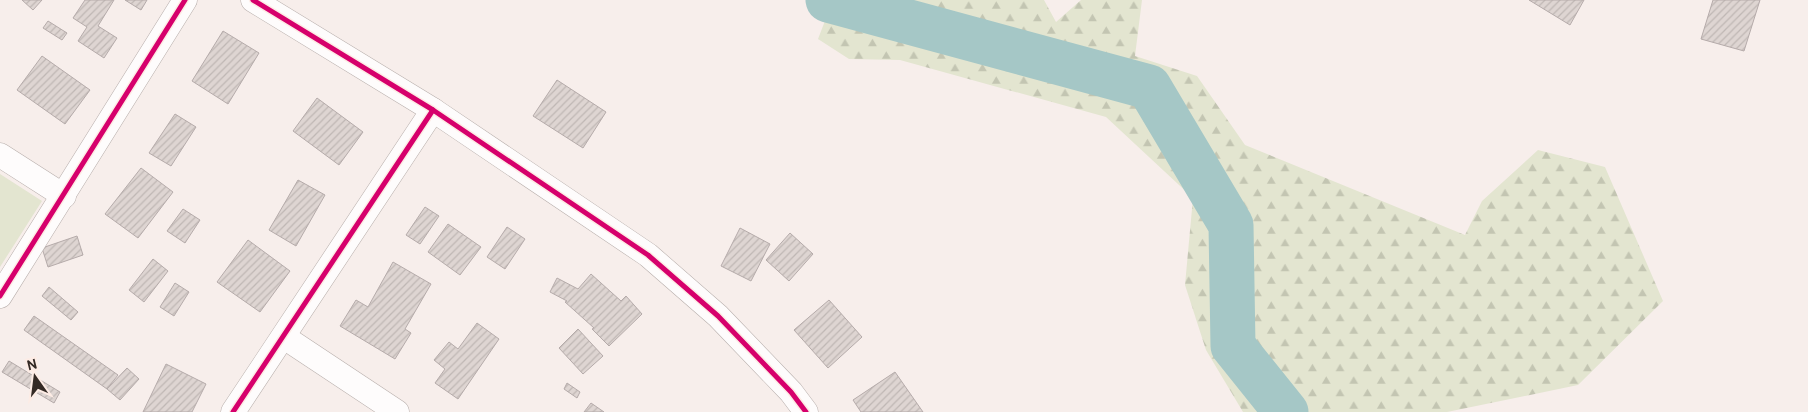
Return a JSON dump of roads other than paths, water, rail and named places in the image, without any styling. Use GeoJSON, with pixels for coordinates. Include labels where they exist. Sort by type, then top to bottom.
{"type":"FeatureCollection","features":[{"type":"Feature","properties":{"kind":"street"},"geometry":{"type":"LineString","coordinates":[[0,296],[185,0]]}},
{"type":"Feature","properties":{"kind":"street"},"geometry":{"type":"LineString","coordinates":[[253,0],[433,110],[648,255],[718,316],[791,392],[806,412]]}},
{"type":"Feature","properties":{"kind":"street"},"geometry":{"type":"LineString","coordinates":[[233,412],[433,110]]}},
{"type":"Feature","properties":{"kind":"street"},"geometry":{"type":"LineString","coordinates":[[0,155],[64,196]]}},
{"type":"Feature","properties":{"kind":"street"},"geometry":{"type":"LineString","coordinates":[[284,337],[397,412]]}},
{"type":"Feature","properties":{"kind":"waterway"},"geometry":{"type":"LineString","coordinates":[[828,0],[1149,87],[1231,225],[1233,346],[1286,412]]}}]}
